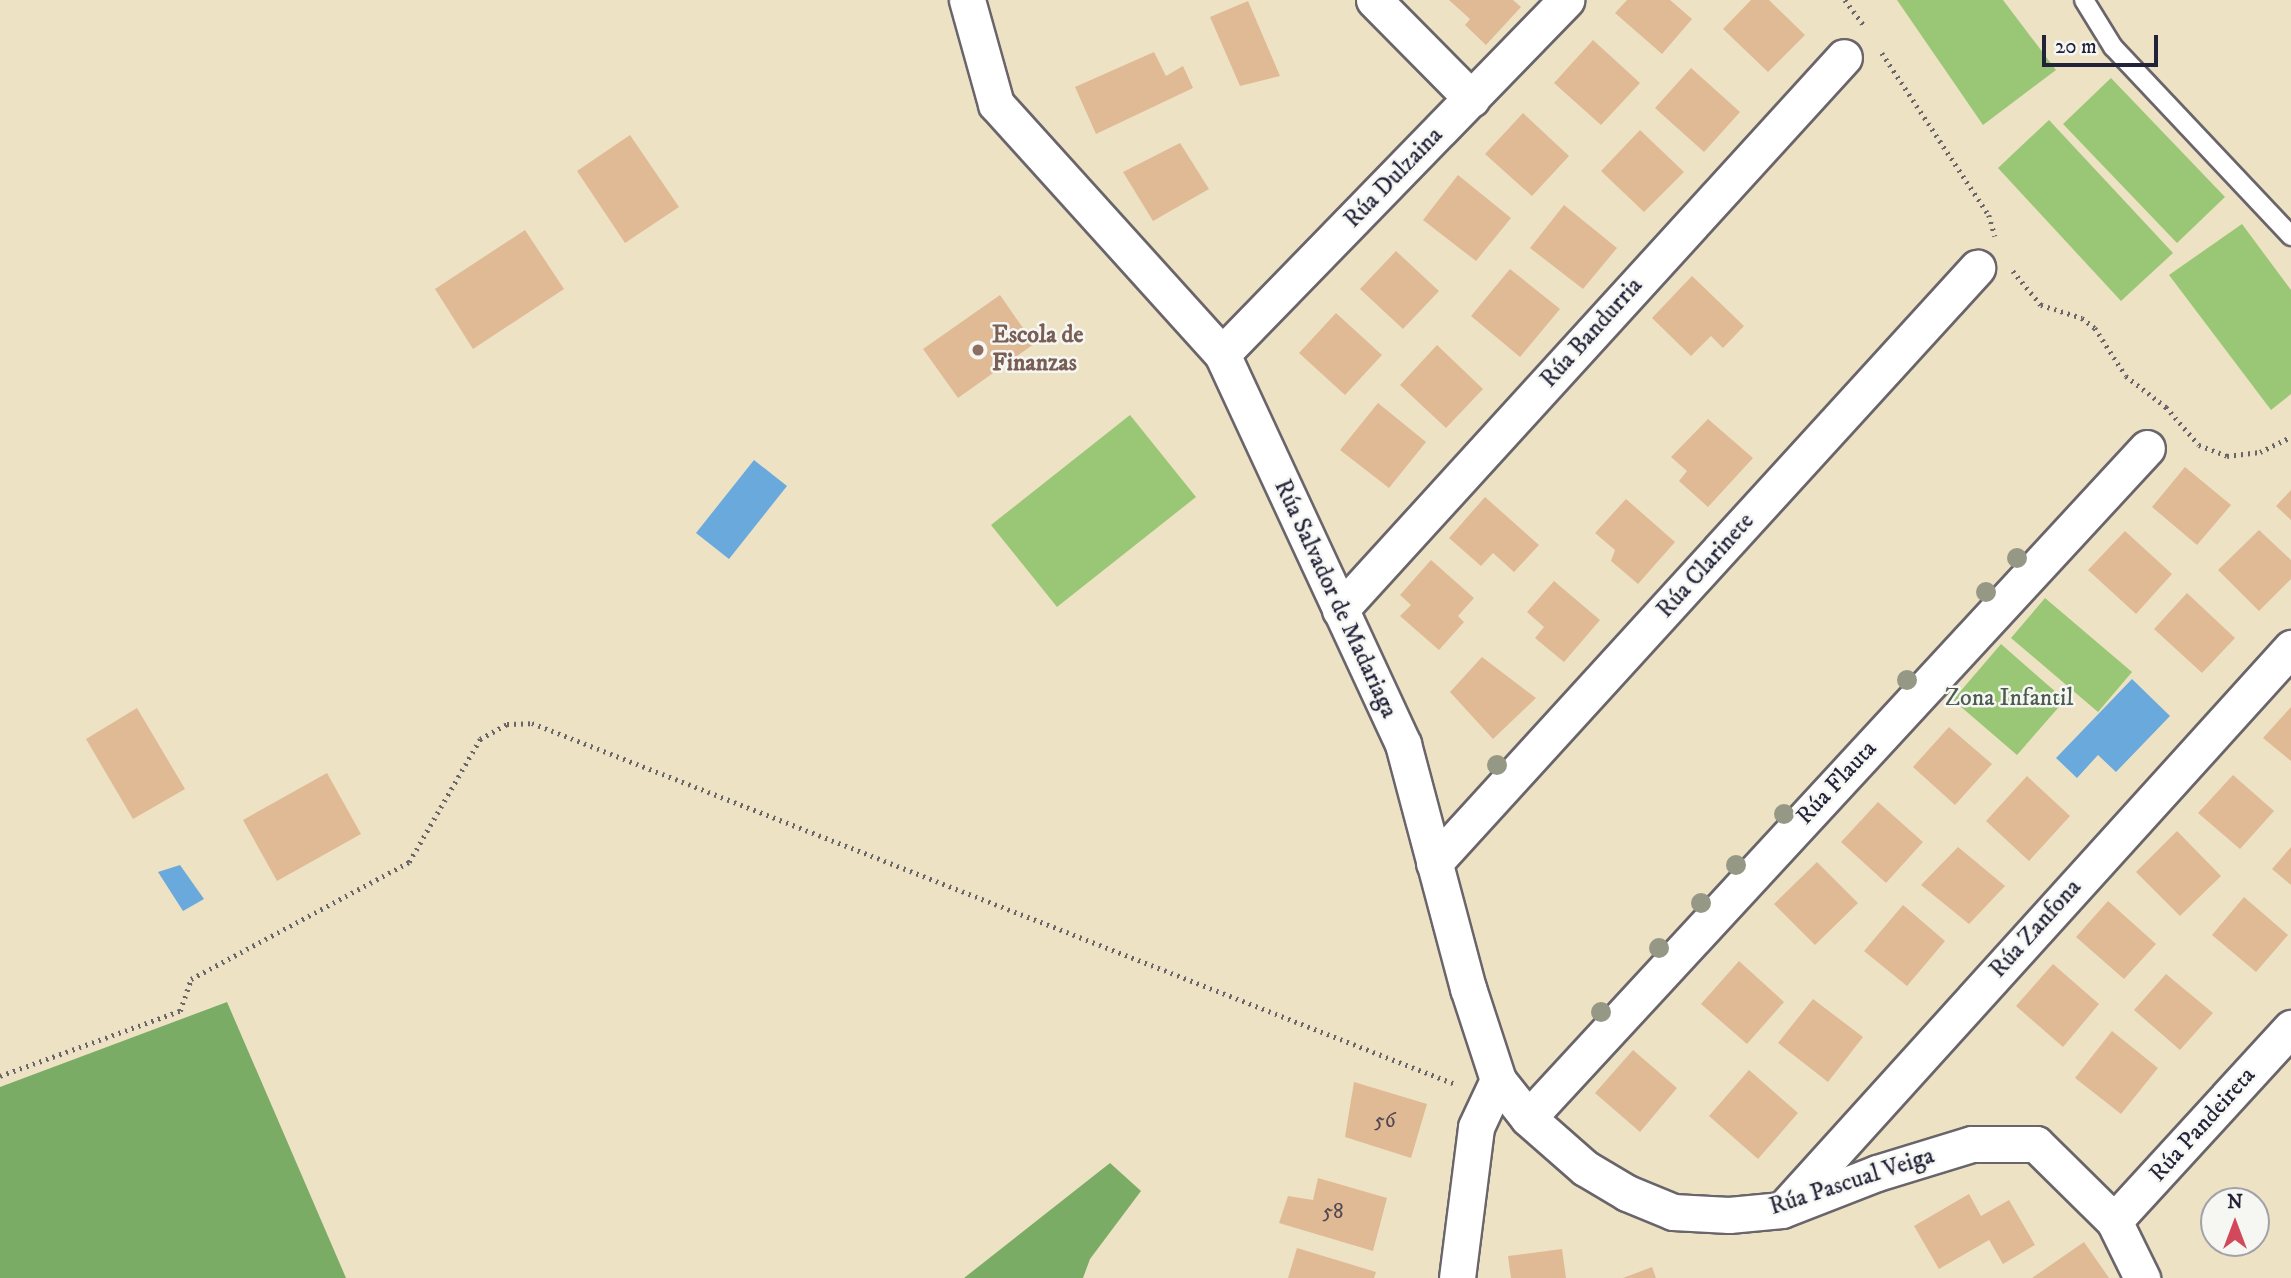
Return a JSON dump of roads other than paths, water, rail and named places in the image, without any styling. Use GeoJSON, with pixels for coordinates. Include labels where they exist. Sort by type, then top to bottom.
{"type":"FeatureCollection","features":[{"type":"Feature","properties":{"kind":"street","name":"Rúa Salvador de Madariaga"},"geometry":{"type":"LineString","coordinates":[[967,0],[996,104],[1222,354],[1403,744],[1494,1089]]}},
{"type":"Feature","properties":{"kind":"street"},"geometry":{"type":"LineString","coordinates":[[1374,0],[1472,99]]}},
{"type":"Feature","properties":{"kind":"street","name":"Rúa Dulzaina"},"geometry":{"type":"LineString","coordinates":[[1222,354],[1566,0]]}},
{"type":"Feature","properties":{"kind":"street","name":"Rúa Bandurria"},"geometry":{"type":"LineString","coordinates":[[1340,610],[1859,49]]}},
{"type":"Feature","properties":{"kind":"street","name":"Rúa Clarinete"},"geometry":{"type":"LineString","coordinates":[[1434,863],[1994,258]]}},
{"type":"Feature","properties":{"kind":"street","name":"Rúa Flauta"},"geometry":{"type":"LineString","coordinates":[[1528,1118],[2147,448]]}},
{"type":"Feature","properties":{"kind":"street","name":"Rúa Zanfona"},"geometry":{"type":"LineString","coordinates":[[1782,1210],[2291,648]]}},
{"type":"Feature","properties":{"kind":"street","name":"Rúa Pandeireta"},"geometry":{"type":"LineString","coordinates":[[2114,1221],[2291,1028]]}},
{"type":"Feature","properties":{"kind":"street"},"geometry":{"type":"LineString","coordinates":[[1457,1278],[1476,1127],[1494,1089]]}},
{"type":"Feature","properties":{"kind":"street","name":"Rúa Pascual Veiga"},"geometry":{"type":"LineString","coordinates":[[1494,1089],[1585,1168],[1627,1193],[1673,1212],[1729,1215],[1782,1210],[1877,1173],[1972,1144],[2036,1144],[2114,1221],[2143,1278]]}},
{"type":"Feature","properties":{"kind":"lane"},"geometry":{"type":"LineString","coordinates":[[2084,0],[2112,47],[2291,236]]}},
{"type":"Feature","properties":{"kind":"water"},"geometry":{"type":"Polygon","coordinates":[[[754,460],[787,486],[729,559],[696,533],[754,460]]]}},
{"type":"Feature","properties":{"kind":"water"},"geometry":{"type":"Polygon","coordinates":[[[2132,679],[2170,716],[2116,772],[2098,755],[2077,778],[2056,758],[2132,679]]]}},
{"type":"Feature","properties":{"kind":"water"},"geometry":{"type":"Polygon","coordinates":[[[180,865],[204,899],[183,911],[158,872],[180,865]]]}},
{"type":"Feature","properties":{"kind":"place","name":"Escola de Finanzas"},"geometry":{"type":"Point","coordinates":[978,350]}},
{"type":"Feature","properties":{"kind":"park label","name":"Zona Infantil"},"geometry":{"type":"Point","coordinates":[2009,699]}}]}
